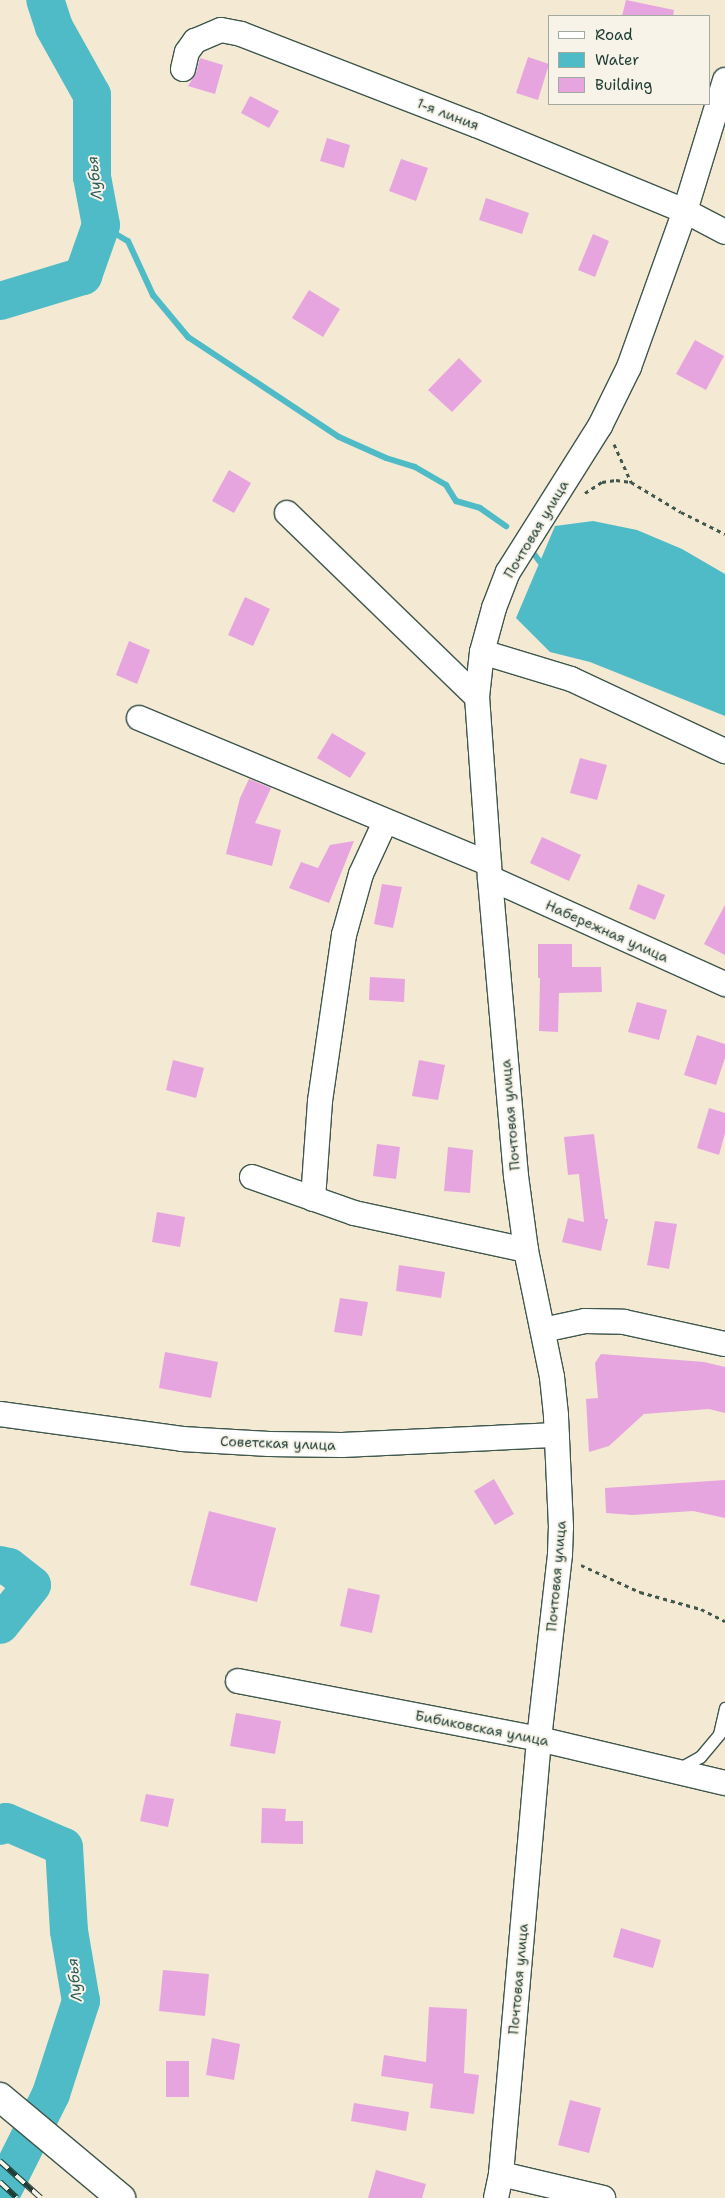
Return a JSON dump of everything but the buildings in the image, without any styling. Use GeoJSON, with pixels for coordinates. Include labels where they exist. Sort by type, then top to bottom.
{"type":"FeatureCollection","features":[{"type":"Feature","properties":{"kind":"street","name":"1-я линия"},"geometry":{"type":"LineString","coordinates":[[183,69],[188,52],[195,41],[221,30],[241,34],[476,125],[685,211],[725,232]]}},
{"type":"Feature","properties":{"kind":"street","name":"Почтовая улица"},"geometry":{"type":"LineString","coordinates":[[496,2198],[501,2174],[539,1738],[560,1554],[557,1435],[552,1377],[526,1250],[516,1176],[477,697],[482,652],[494,608],[508,572],[600,426],[629,367],[685,211],[725,80]]}},
{"type":"Feature","properties":{"kind":"street"},"geometry":{"type":"LineString","coordinates":[[287,513],[477,697]]}},
{"type":"Feature","properties":{"kind":"street"},"geometry":{"type":"LineString","coordinates":[[482,652],[571,680],[725,751]]}},
{"type":"Feature","properties":{"kind":"street","name":"Набережная улица"},"geometry":{"type":"LineString","coordinates":[[139,718],[385,822],[725,984]]}},
{"type":"Feature","properties":{"kind":"street"},"geometry":{"type":"LineString","coordinates":[[313,1199],[320,1101],[344,935],[361,874],[385,822]]}},
{"type":"Feature","properties":{"kind":"street"},"geometry":{"type":"LineString","coordinates":[[252,1177],[354,1213],[526,1250]]}},
{"type":"Feature","properties":{"kind":"street"},"geometry":{"type":"LineString","coordinates":[[543,1330],[585,1321],[624,1322],[725,1344]]}},
{"type":"Feature","properties":{"kind":"street","name":"Советская улица"},"geometry":{"type":"LineString","coordinates":[[0,1414],[182,1439],[269,1444],[342,1445],[557,1435]]}},
{"type":"Feature","properties":{"kind":"street","name":"Бибиковская улица"},"geometry":{"type":"LineString","coordinates":[[238,1681],[539,1738],[725,1783]]}},
{"type":"Feature","properties":{"kind":"street"},"geometry":{"type":"LineString","coordinates":[[4,2100],[122,2198]]}},
{"type":"Feature","properties":{"kind":"street"},"geometry":{"type":"LineString","coordinates":[[501,2174],[603,2198]]}},
{"type":"Feature","properties":{"kind":"lane"},"geometry":{"type":"LineString","coordinates":[[674,1771],[700,1757],[719,1734],[725,1708]]}},
{"type":"Feature","properties":{"kind":"path"},"geometry":{"type":"LineString","coordinates":[[600,426],[608,432],[612,439],[631,482]]}},
{"type":"Feature","properties":{"kind":"path"},"geometry":{"type":"LineString","coordinates":[[583,494],[602,482],[616,480],[631,482],[681,512],[725,534]]}},
{"type":"Feature","properties":{"kind":"path"},"geometry":{"type":"LineString","coordinates":[[560,1554],[616,1583],[640,1592],[701,1609],[725,1620]]}},
{"type":"Feature","properties":{"kind":"water"},"geometry":{"type":"Polygon","coordinates":[[[593,521],[637,530],[682,549],[725,574],[725,716],[590,662],[550,652],[516,618],[555,526],[593,521]]]}},
{"type":"Feature","properties":{"kind":"waterway","name":"Лубья"},"geometry":{"type":"LineString","coordinates":[[0,301],[83,276],[101,225],[92,177],[92,95],[54,27],[45,0]]}},
{"type":"Feature","properties":{"kind":"waterway"},"geometry":{"type":"LineString","coordinates":[[101,225],[128,241],[153,295],[188,337],[339,437],[386,458],[415,467],[446,485],[456,501],[480,508],[506,526]]}},
{"type":"Feature","properties":{"kind":"waterway"},"geometry":{"type":"LineString","coordinates":[[534,554],[540,562]]}},
{"type":"Feature","properties":{"kind":"waterway","name":"Лубья"},"geometry":{"type":"LineString","coordinates":[[0,1565],[9,1567],[32,1585],[0,1625]]}},
{"type":"Feature","properties":{"kind":"waterway","name":"Лубья"},"geometry":{"type":"LineString","coordinates":[[0,1826],[6,1822],[64,1847],[69,1931],[81,2001],[51,2094],[0,2196]]}},
{"type":"Feature","properties":{"kind":"railway"},"geometry":{"type":"LineString","coordinates":[[0,2161],[41,2198]]}},
{"type":"Feature","properties":{"kind":"railway"},"geometry":{"type":"LineString","coordinates":[[0,2182],[17,2198]]}}]}
